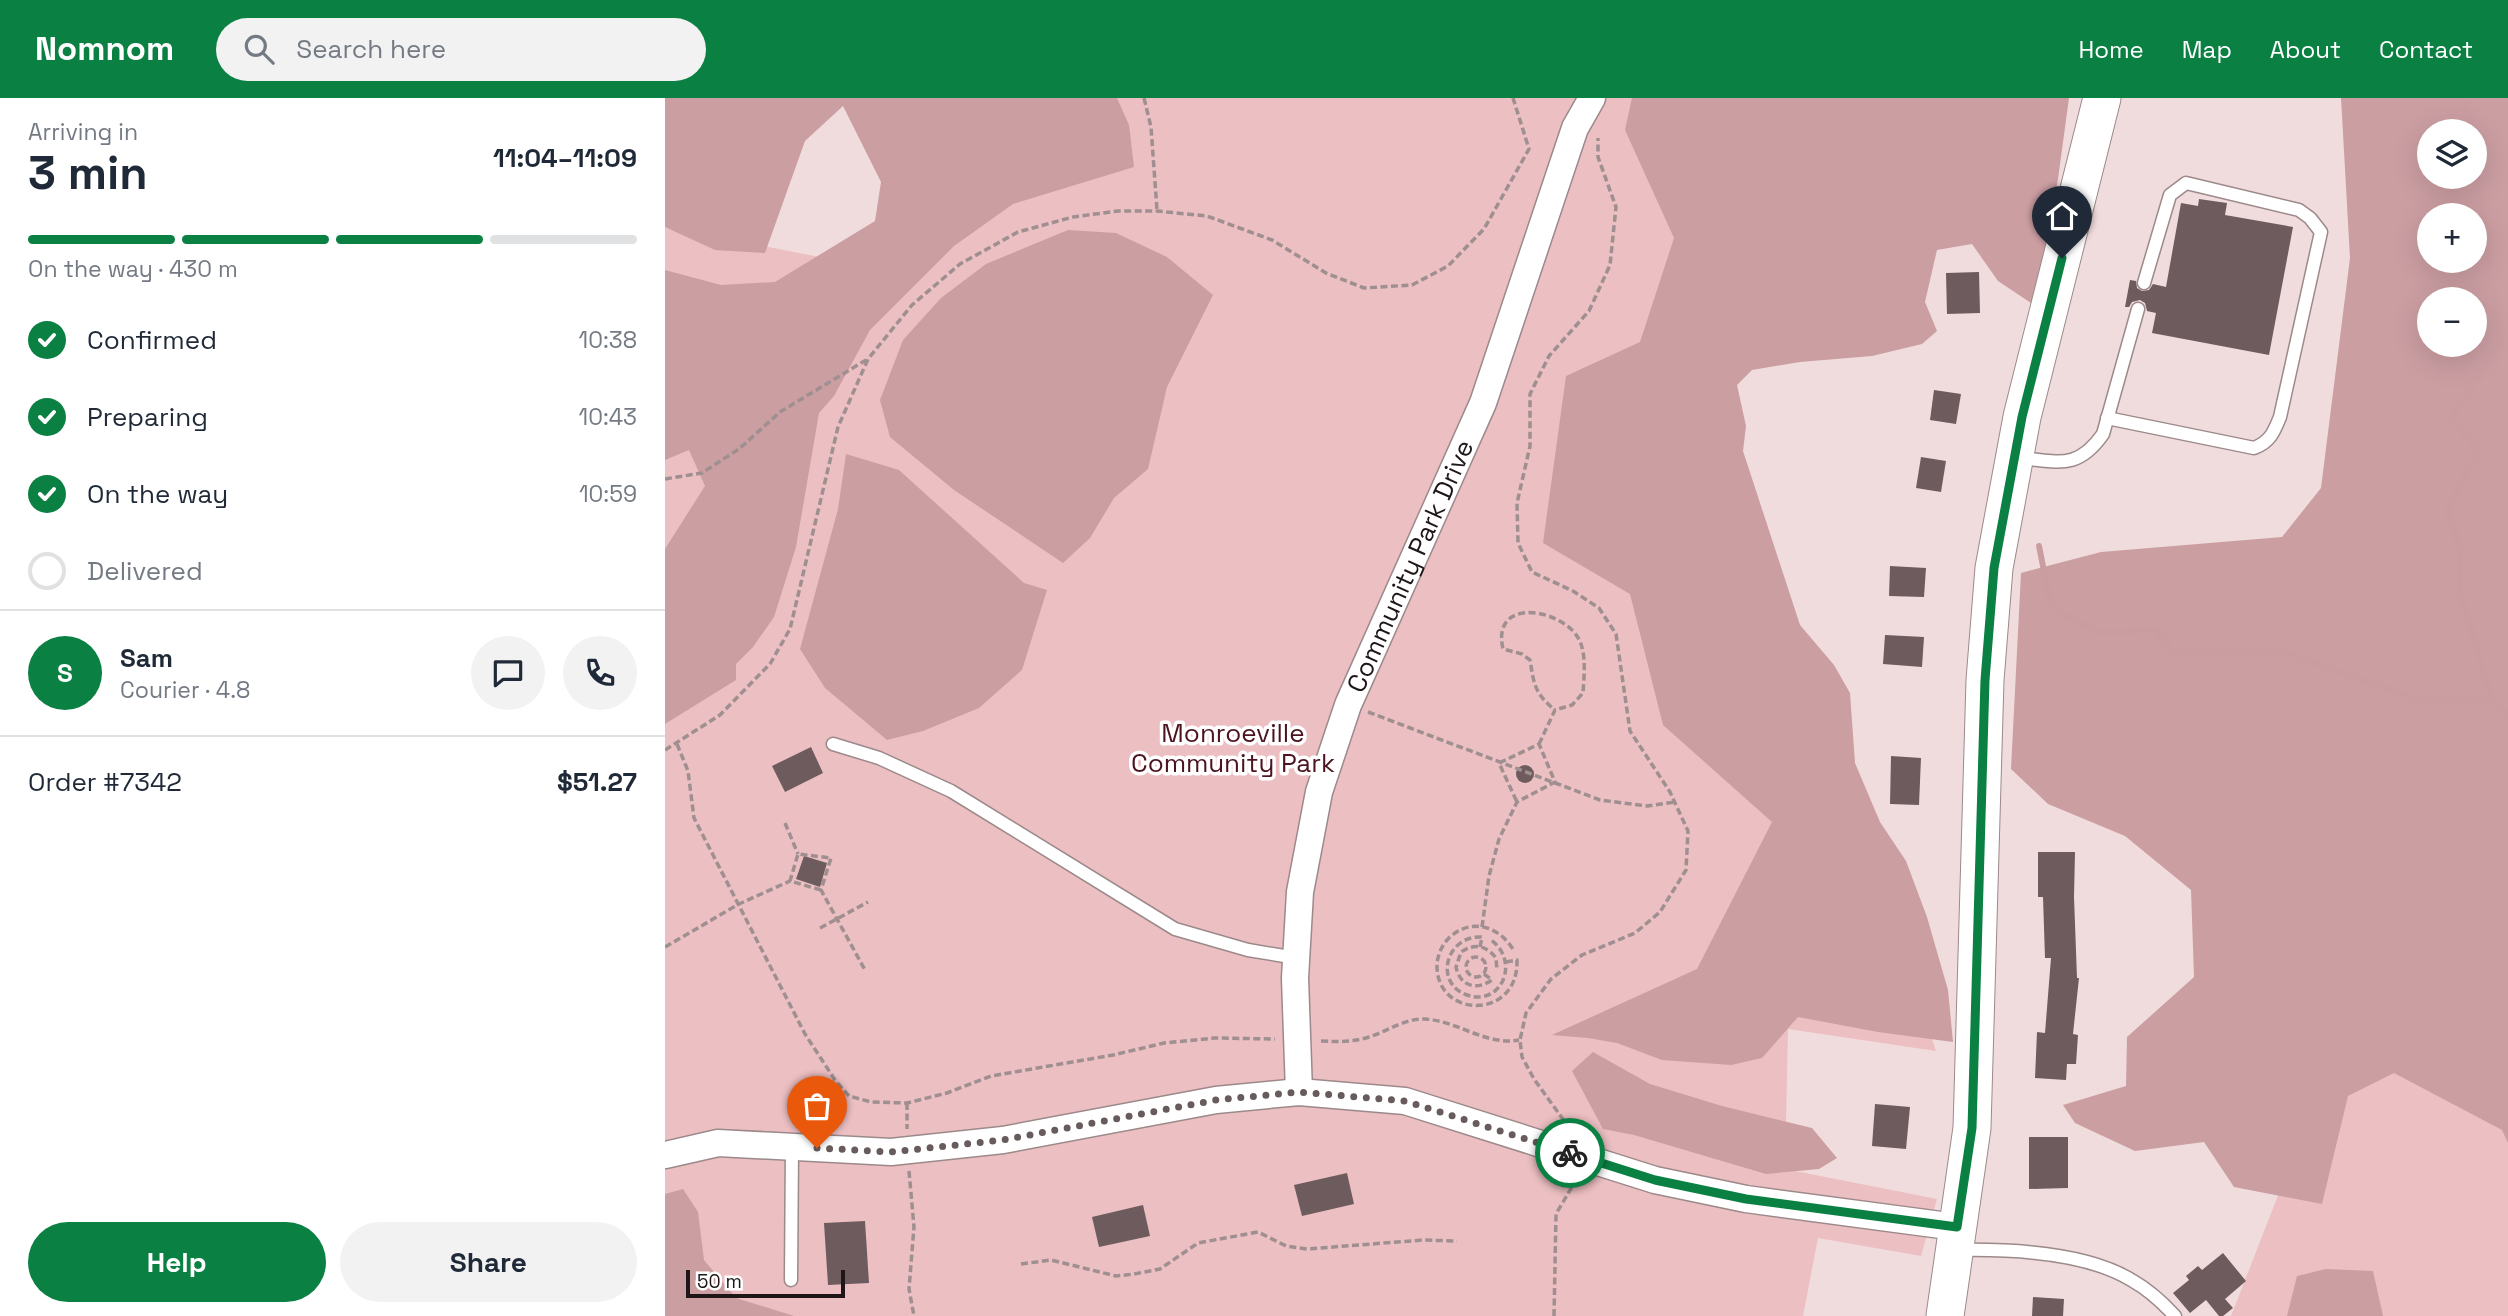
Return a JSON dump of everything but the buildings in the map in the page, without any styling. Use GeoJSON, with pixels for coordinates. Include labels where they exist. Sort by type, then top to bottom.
{"type":"FeatureCollection","features":[{"type":"Feature","properties":{"kind":"street"},"geometry":{"type":"LineString","coordinates":[[1945,1316],[1972,1128],[1985,680],[1994,568],[2022,417],[2102,98]]}},
{"type":"Feature","properties":{"kind":"street","name":"Community Park Drive"},"geometry":{"type":"LineString","coordinates":[[1299,1092],[1296,958],[1300,892],[1319,792],[1348,705],[1483,402],[1575,128],[1592,99]]}},
{"type":"Feature","properties":{"kind":"street"},"geometry":{"type":"LineString","coordinates":[[665,1155],[718,1143],[891,1152],[1003,1140],[1216,1100],[1299,1092],[1405,1101],[1655,1180],[1955,1239]]}},
{"type":"Feature","properties":{"kind":"lane"},"geometry":{"type":"LineString","coordinates":[[2107,418],[2254,448],[2265,444],[2273,434],[2280,417],[2321,232],[2310,218],[2299,210],[2186,183],[2170,195],[2144,283]]}},
{"type":"Feature","properties":{"kind":"lane"},"geometry":{"type":"LineString","coordinates":[[2015,458],[2070,462],[2092,450],[2103,434],[2138,309]]}},
{"type":"Feature","properties":{"kind":"lane"},"geometry":{"type":"LineString","coordinates":[[832,744],[879,758],[951,791],[1175,929],[1248,950],[1296,958]]}},
{"type":"Feature","properties":{"kind":"lane"},"geometry":{"type":"LineString","coordinates":[[791,1280],[792,1147]]}},
{"type":"Feature","properties":{"kind":"lane"},"geometry":{"type":"LineString","coordinates":[[1955,1239],[1982,1250],[2056,1257],[2111,1270],[2132,1280],[2159,1299],[2175,1316]]}},
{"type":"Feature","properties":{"kind":"path"},"geometry":{"type":"LineString","coordinates":[[1144,98],[1151,127],[1157,211]]}},
{"type":"Feature","properties":{"kind":"path"},"geometry":{"type":"LineString","coordinates":[[665,750],[720,715],[770,664],[790,629],[838,426],[868,359],[912,305],[960,264],[1018,232],[1073,217],[1118,211],[1157,211],[1207,216],[1272,240],[1326,273],[1364,288],[1412,285],[1448,266],[1484,229],[1529,149],[1513,98]]}},
{"type":"Feature","properties":{"kind":"path"},"geometry":{"type":"LineString","coordinates":[[1554,1316],[1556,1214],[1579,1174],[1579,1156],[1570,1129],[1534,1079],[1522,1057],[1520,1040],[1526,1013],[1551,979],[1582,956],[1635,933],[1660,912],[1686,870],[1688,831],[1675,802],[1630,731],[1616,634],[1599,608],[1573,591],[1532,572],[1518,542],[1517,503],[1530,446],[1530,394],[1549,356],[1589,311],[1610,265],[1616,207],[1598,156],[1597,126],[1592,99]]}},
{"type":"Feature","properties":{"kind":"path"},"geometry":{"type":"LineString","coordinates":[[665,479],[702,473],[739,449],[780,412],[868,359]]}},
{"type":"Feature","properties":{"kind":"path"},"geometry":{"type":"LineString","coordinates":[[1499,763],[1539,744],[1555,710],[1572,705],[1583,693],[1582,645],[1574,630],[1559,621],[1529,611],[1516,614],[1503,623],[1500,636],[1503,649],[1521,654],[1530,660],[1535,690],[1541,699],[1555,710]]}},
{"type":"Feature","properties":{"kind":"path"},"geometry":{"type":"LineString","coordinates":[[1348,705],[1600,800],[1647,806],[1675,802]]}},
{"type":"Feature","properties":{"kind":"path"},"geometry":{"type":"LineString","coordinates":[[677,744],[688,771],[694,818],[805,1034],[835,1080],[849,1096],[871,1102],[907,1103],[947,1093],[991,1076],[1113,1055],[1164,1043],[1215,1038],[1348,1043],[1372,1037],[1413,1019],[1429,1019],[1504,1043],[1520,1040]]}},
{"type":"Feature","properties":{"kind":"path"},"geometry":{"type":"LineString","coordinates":[[1539,744],[1555,782]]}},
{"type":"Feature","properties":{"kind":"path"},"geometry":{"type":"LineString","coordinates":[[1499,763],[1517,802]]}},
{"type":"Feature","properties":{"kind":"path"},"geometry":{"type":"LineString","coordinates":[[1482,927],[1489,876],[1499,839],[1517,802],[1555,782]]}},
{"type":"Feature","properties":{"kind":"path"},"geometry":{"type":"LineString","coordinates":[[785,823],[798,854],[790,881]]}},
{"type":"Feature","properties":{"kind":"path"},"geometry":{"type":"LineString","coordinates":[[798,854],[831,858],[821,890]]}},
{"type":"Feature","properties":{"kind":"path"},"geometry":{"type":"LineString","coordinates":[[665,947],[739,904],[790,881],[821,890],[865,970]]}},
{"type":"Feature","properties":{"kind":"path"},"geometry":{"type":"LineString","coordinates":[[820,928],[868,902]]}},
{"type":"Feature","properties":{"kind":"path"},"geometry":{"type":"LineString","coordinates":[[1506,962],[1517,960],[1517,973],[1507,994],[1487,1005],[1464,1004],[1446,992],[1437,971],[1441,948],[1456,932],[1467,927],[1482,927],[1500,933],[1514,951]]}},
{"type":"Feature","properties":{"kind":"path"},"geometry":{"type":"LineString","coordinates":[[1481,947],[1482,937],[1469,938],[1453,948],[1449,956],[1448,975],[1458,990],[1476,996],[1493,991],[1505,976],[1506,962],[1502,950],[1491,940]]}},
{"type":"Feature","properties":{"kind":"path"},"geometry":{"type":"LineString","coordinates":[[1484,974],[1492,980],[1485,985],[1469,986],[1462,982],[1456,967],[1461,953],[1468,948],[1481,947],[1491,951],[1496,958],[1497,970]]}},
{"type":"Feature","properties":{"kind":"path"},"geometry":{"type":"LineString","coordinates":[[1478,956],[1483,959],[1487,969],[1484,974],[1480,977],[1469,975],[1466,970],[1468,960],[1478,956]]}},
{"type":"Feature","properties":{"kind":"path"},"geometry":{"type":"LineString","coordinates":[[907,1103],[907,1150],[915,1227],[909,1289],[913,1316]]}},
{"type":"Feature","properties":{"kind":"path"},"geometry":{"type":"LineString","coordinates":[[1021,1264],[1051,1260],[1116,1276],[1134,1274],[1160,1269],[1198,1243],[1258,1232],[1286,1245],[1307,1249],[1423,1240],[1457,1241]]}},
{"type":"Feature","properties":{"kind":"green space","name":"Monroeville Community Park"},"geometry":{"type":"Polygon","coordinates":[[[973,98],[1686,98],[1706,379],[1936,1051],[1788,1029],[1785,1169],[1937,1199],[1921,1256],[1818,1238],[1803,1316],[702,1316],[665,1288],[665,227],[866,266],[973,98]]]}},
{"type":"Feature","properties":{"kind":"green space"},"geometry":{"type":"Polygon","coordinates":[[[2495,639],[2508,666],[2508,1316],[2231,1316],[2495,639]]]}},
{"type":"Feature","properties":{"kind":"shaded area"},"geometry":{"type":"Polygon","coordinates":[[[665,98],[1117,98],[1129,125],[1134,167],[1013,204],[954,246],[870,330],[834,396],[819,413],[796,547],[774,617],[753,647],[736,664],[736,680],[665,724],[665,549],[705,486],[689,450],[665,460],[665,270],[721,285],[775,282],[875,221],[881,182],[843,106],[805,141],[765,253],[715,250],[665,227],[665,98]]]}},
{"type":"Feature","properties":{"kind":"shaded area"},"geometry":{"type":"Polygon","coordinates":[[[1632,98],[2069,98],[2058,179],[2034,305],[1998,281],[1972,244],[1937,250],[1925,302],[1937,331],[1922,344],[1872,356],[1800,362],[1752,370],[1737,385],[1746,426],[1743,451],[1800,625],[1834,665],[1850,693],[1855,763],[1880,822],[1906,861],[1927,917],[1948,990],[1953,1042],[1798,1017],[1762,1058],[1731,1065],[1662,1060],[1617,1043],[1552,1035],[1697,969],[1772,822],[1663,725],[1630,594],[1543,543],[1566,376],[1640,342],[1674,238],[1625,130],[1632,98]]]}},
{"type":"Feature","properties":{"kind":"shaded area"},"geometry":{"type":"Polygon","coordinates":[[[2341,98],[2508,98],[2508,1143],[2502,1130],[2394,1073],[2348,1096],[2322,1204],[2234,1187],[2204,1142],[2135,1151],[2075,1123],[2063,1105],[2126,1086],[2127,1037],[2194,977],[2191,890],[2125,836],[2048,804],[2011,769],[2021,573],[2101,552],[2282,537],[2321,488],[2350,258],[2341,98]]]}},
{"type":"Feature","properties":{"kind":"shaded area"},"geometry":{"type":"Polygon","coordinates":[[[1068,230],[1116,233],[1167,257],[1213,295],[1167,387],[1148,469],[1114,498],[1090,538],[1063,563],[954,490],[890,437],[880,400],[903,340],[941,298],[986,264],[1068,230]]]}},
{"type":"Feature","properties":{"kind":"shaded area"},"geometry":{"type":"Polygon","coordinates":[[[846,454],[899,470],[1024,583],[1047,590],[1022,670],[979,708],[923,731],[887,740],[825,688],[800,649],[838,509],[846,454]]]}},
{"type":"Feature","properties":{"kind":"shaded area"},"geometry":{"type":"Polygon","coordinates":[[[1593,1052],[1650,1084],[1722,1106],[1812,1128],[1837,1158],[1819,1169],[1766,1174],[1634,1135],[1603,1129],[1572,1071],[1593,1052]]]}},
{"type":"Feature","properties":{"kind":"shaded area"},"geometry":{"type":"Polygon","coordinates":[[[683,1189],[698,1212],[704,1260],[736,1298],[794,1316],[665,1316],[665,1194],[683,1189]]]}},
{"type":"Feature","properties":{"kind":"shaded area"},"geometry":{"type":"Polygon","coordinates":[[[2326,1269],[2373,1271],[2383,1316],[2287,1316],[2297,1276],[2326,1269]]]}},
{"type":"Feature","properties":{"kind":"waterway"},"geometry":{"type":"LineString","coordinates":[[2466,98],[2469,119]]}},
{"type":"Feature","properties":{"kind":"waterway"},"geometry":{"type":"LineString","coordinates":[[2479,189],[2501,342],[2450,420],[2479,451],[2447,510],[2460,547],[2460,592],[2491,698],[2508,715]]}},
{"type":"Feature","properties":{"kind":"waterway"},"geometry":{"type":"LineString","coordinates":[[2039,546],[2051,606],[2097,633],[2156,630],[2173,652],[2282,651],[2421,701],[2491,698]]}},
{"type":"Feature","properties":{"kind":"way so far"},"geometry":{"type":"LineString","coordinates":[[817,1148],[891,1152],[1003,1140],[1216,1100],[1299,1092],[1405,1101],[1570,1153]]}},
{"type":"Feature","properties":{"kind":"route"},"geometry":{"type":"LineString","coordinates":[[1570,1153],[1655,1180],[1746,1199],[1957,1227],[1972,1128],[1985,680],[1994,568],[2022,417],[2062,258]]}}]}
